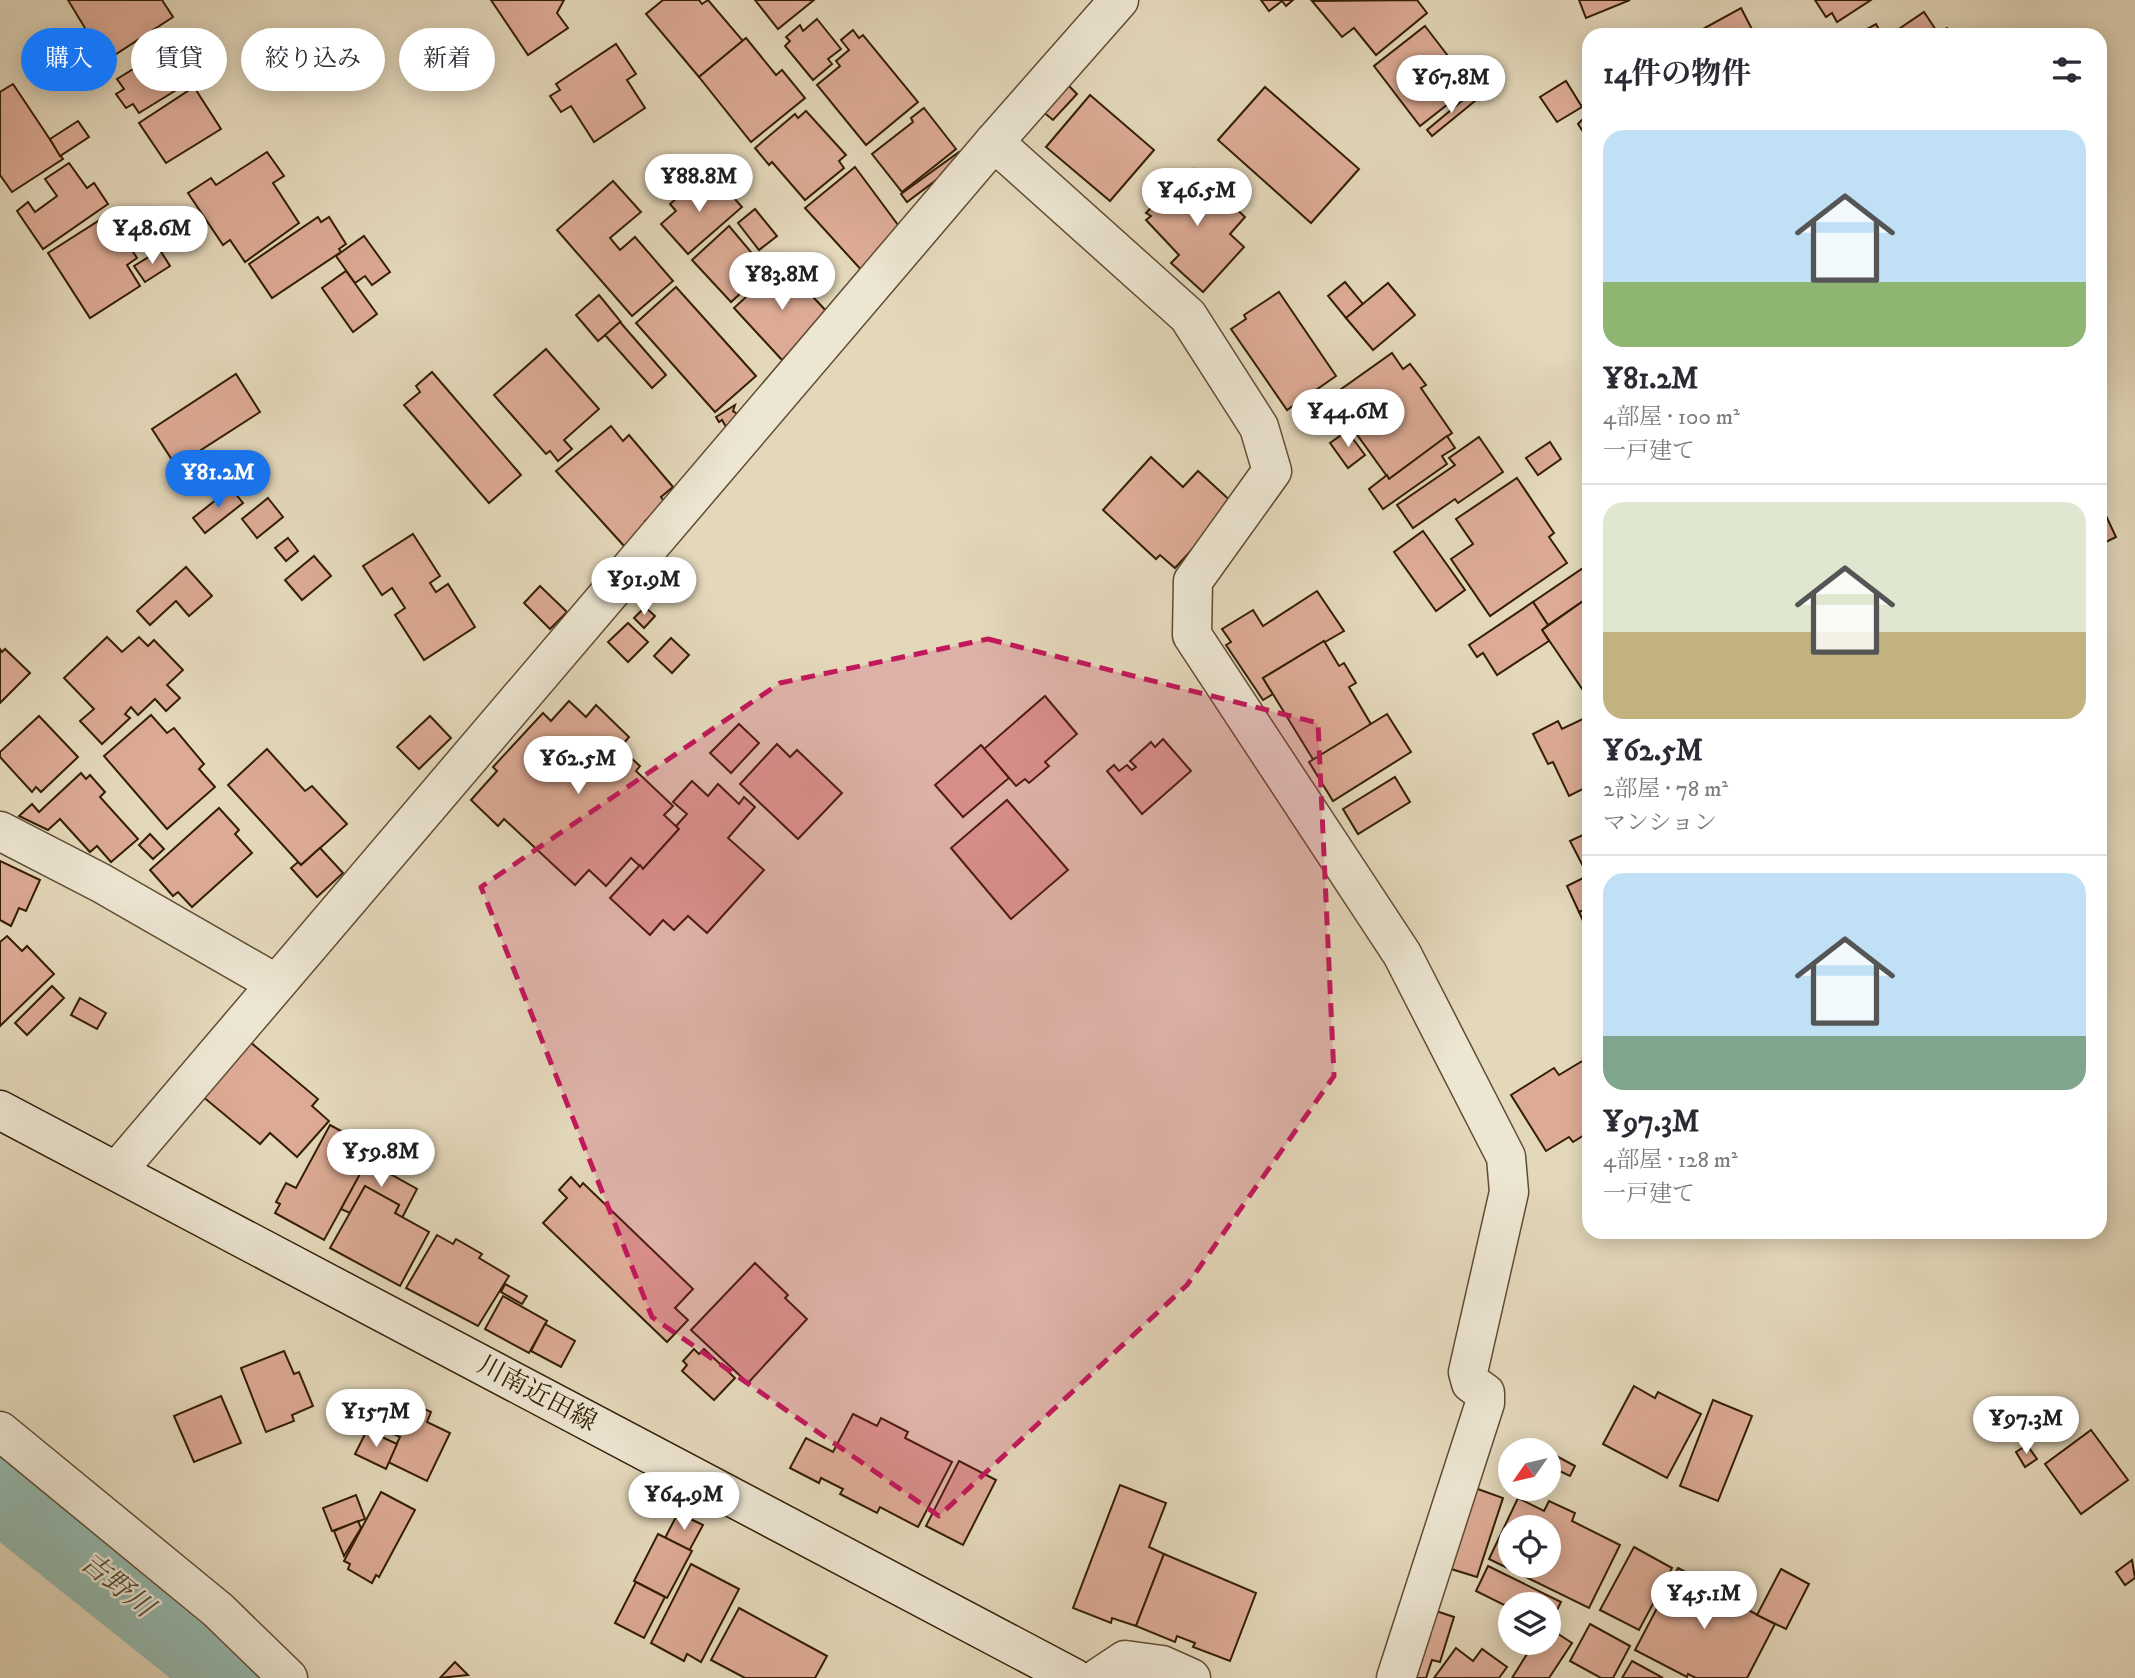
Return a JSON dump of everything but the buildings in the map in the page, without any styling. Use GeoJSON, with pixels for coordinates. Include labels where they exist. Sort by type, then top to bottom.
{"type":"FeatureCollection","features":[{"type":"Feature","properties":{"kind":"street"},"geometry":{"type":"LineString","coordinates":[[117,1171],[994,142],[1119,0]]}},
{"type":"Feature","properties":{"kind":"street"},"geometry":{"type":"LineString","coordinates":[[994,142],[1188,316],[1259,427],[1272,471],[1193,581],[1192,635],[1402,954],[1506,1157],[1508,1192],[1468,1372],[1471,1382],[1485,1394],[1485,1403],[1396,1678]]}},
{"type":"Feature","properties":{"kind":"street"},"geometry":{"type":"LineString","coordinates":[[0,831],[101,883],[275,983]]}},
{"type":"Feature","properties":{"kind":"street","name":"川南近田線"},"geometry":{"type":"LineString","coordinates":[[0,1110],[1074,1678]]}},
{"type":"Feature","properties":{"kind":"street"},"geometry":{"type":"LineString","coordinates":[[0,1431],[218,1610],[288,1678]]}},
{"type":"Feature","properties":{"kind":"street"},"geometry":{"type":"LineString","coordinates":[[1098,1678],[1125,1660],[1162,1665],[1191,1678]]}},
{"type":"Feature","properties":{"kind":"highlighted area"},"geometry":{"type":"Polygon","coordinates":[[[988,639],[1318,723],[1334,1076],[1187,1285],[939,1516],[652,1317],[481,887],[780,683],[988,639]]]}},
{"type":"Feature","properties":{"kind":"waterway","name":"吉野川"},"geometry":{"type":"LineString","coordinates":[[0,1491],[234,1678]]}}]}
